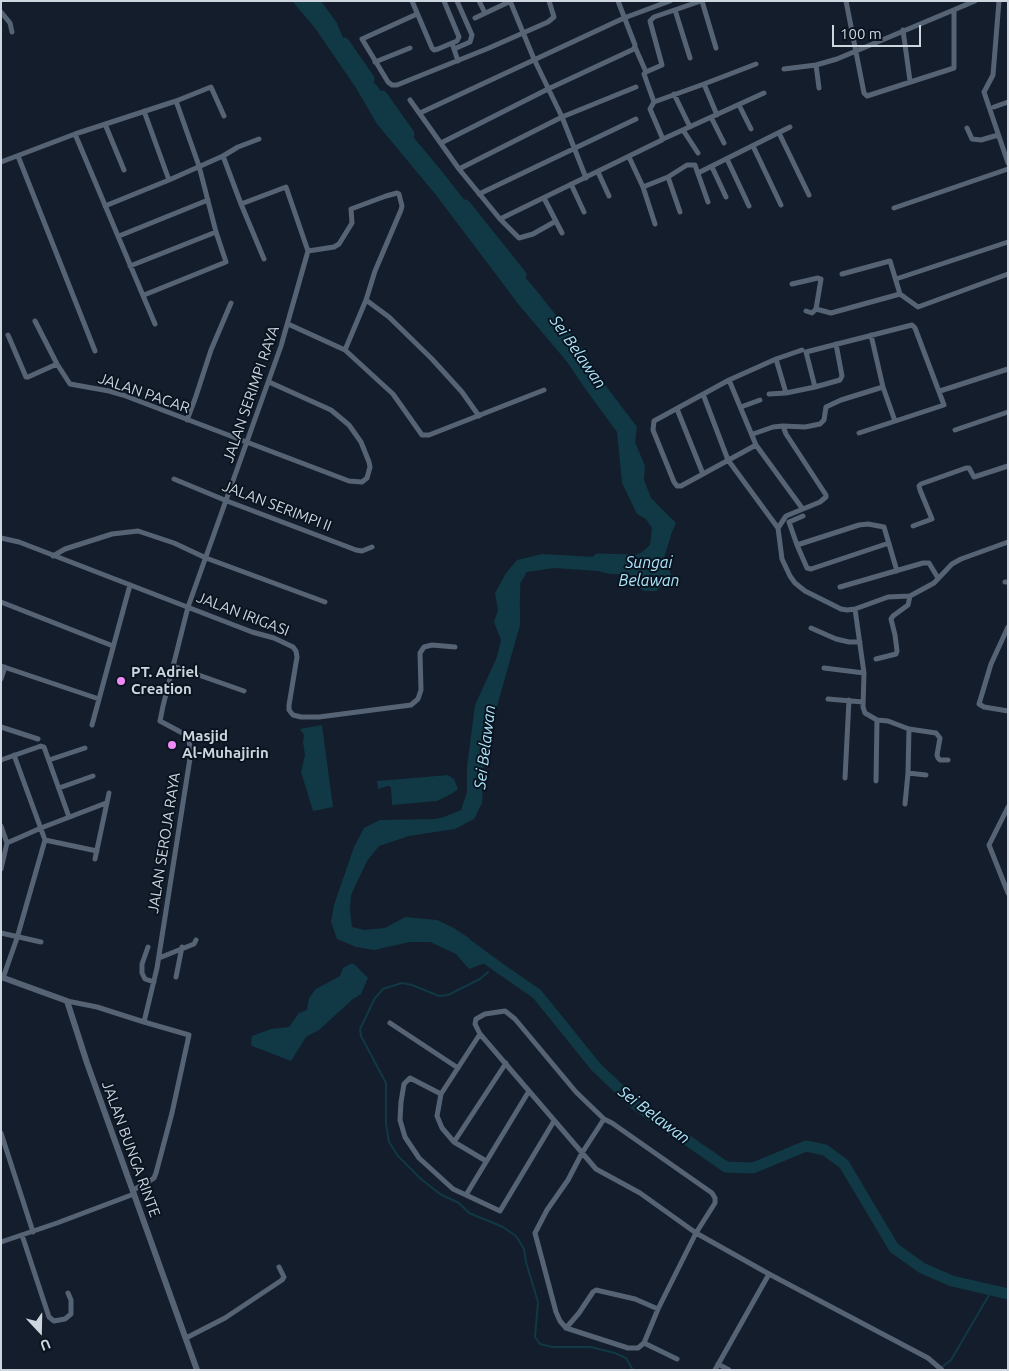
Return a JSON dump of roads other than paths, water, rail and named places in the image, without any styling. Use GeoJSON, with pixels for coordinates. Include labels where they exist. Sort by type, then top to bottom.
{"type":"FeatureCollection","features":[{"type":"Feature","properties":{"kind":"street"},"geometry":{"type":"LineString","coordinates":[[412,1],[434,50],[467,43],[472,40],[472,35],[457,1]]}},
{"type":"Feature","properties":{"kind":"street"},"geometry":{"type":"LineString","coordinates":[[444,1],[459,36],[453,46]]}},
{"type":"Feature","properties":{"kind":"street"},"geometry":{"type":"LineString","coordinates":[[479,1],[485,13]]}},
{"type":"Feature","properties":{"kind":"street"},"geometry":{"type":"LineString","coordinates":[[475,18],[511,1],[586,178]]}},
{"type":"Feature","properties":{"kind":"street"},"geometry":{"type":"LineString","coordinates":[[417,14],[362,39],[388,82],[392,85],[397,85],[458,61],[548,22],[554,17],[549,1]]}},
{"type":"Feature","properties":{"kind":"street"},"geometry":{"type":"LineString","coordinates":[[618,1],[646,72],[644,74],[654,102]]}},
{"type":"Feature","properties":{"kind":"street"},"geometry":{"type":"LineString","coordinates":[[420,114],[624,18],[670,1]]}},
{"type":"Feature","properties":{"kind":"street"},"geometry":{"type":"LineString","coordinates":[[646,72],[662,65],[650,21],[654,17],[701,1],[716,48]]}},
{"type":"Feature","properties":{"kind":"street"},"geometry":{"type":"LineString","coordinates":[[846,1],[865,96],[954,68],[954,10]]}},
{"type":"Feature","properties":{"kind":"street"},"geometry":{"type":"LineString","coordinates":[[784,69],[816,65],[837,59],[974,1]]}},
{"type":"Feature","properties":{"kind":"street"},"geometry":{"type":"LineString","coordinates":[[999,1],[994,75],[984,92],[998,135],[1006,151],[1008,164]]}},
{"type":"Feature","properties":{"kind":"street"},"geometry":{"type":"LineString","coordinates":[[675,10],[690,58]]}},
{"type":"Feature","properties":{"kind":"street"},"geometry":{"type":"LineString","coordinates":[[1,12],[10,23],[12,32]]}},
{"type":"Feature","properties":{"kind":"street"},"geometry":{"type":"LineString","coordinates":[[903,30],[910,81]]}},
{"type":"Feature","properties":{"kind":"street"},"geometry":{"type":"LineString","coordinates":[[453,46],[458,61]]}},
{"type":"Feature","properties":{"kind":"street"},"geometry":{"type":"LineString","coordinates":[[442,143],[635,47]]}},
{"type":"Feature","properties":{"kind":"street"},"geometry":{"type":"LineString","coordinates":[[375,62],[410,48]]}},
{"type":"Feature","properties":{"kind":"street"},"geometry":{"type":"LineString","coordinates":[[663,139],[650,109],[654,102],[756,64]]}},
{"type":"Feature","properties":{"kind":"street"},"geometry":{"type":"LineString","coordinates":[[816,65],[819,88]]}},
{"type":"Feature","properties":{"kind":"street"},"geometry":{"type":"LineString","coordinates":[[704,84],[717,115]]}},
{"type":"Feature","properties":{"kind":"street"},"geometry":{"type":"LineString","coordinates":[[1,162],[75,134],[176,101],[210,87],[224,116]]}},
{"type":"Feature","properties":{"kind":"street"},"geometry":{"type":"LineString","coordinates":[[459,168],[562,118],[636,87]]}},
{"type":"Feature","properties":{"kind":"street"},"geometry":{"type":"LineString","coordinates":[[500,219],[657,144],[663,139],[764,93]]}},
{"type":"Feature","properties":{"kind":"street"},"geometry":{"type":"LineString","coordinates":[[674,94],[690,127]]}},
{"type":"Feature","properties":{"kind":"street"},"geometry":{"type":"LineString","coordinates":[[410,100],[479,194],[519,238],[533,234],[556,221]]}},
{"type":"Feature","properties":{"kind":"street"},"geometry":{"type":"LineString","coordinates":[[144,295],[226,262],[216,232],[199,166],[176,101]]}},
{"type":"Feature","properties":{"kind":"street"},"geometry":{"type":"LineString","coordinates":[[994,107],[1008,102]]}},
{"type":"Feature","properties":{"kind":"street"},"geometry":{"type":"LineString","coordinates":[[739,105],[752,129]]}},
{"type":"Feature","properties":{"kind":"street"},"geometry":{"type":"LineString","coordinates":[[144,111],[169,180]]}},
{"type":"Feature","properties":{"kind":"street"},"geometry":{"type":"LineString","coordinates":[[711,118],[724,143]]}},
{"type":"Feature","properties":{"kind":"street"},"geometry":{"type":"LineString","coordinates":[[479,194],[636,119]]}},
{"type":"Feature","properties":{"kind":"street"},"geometry":{"type":"LineString","coordinates":[[105,124],[124,170]]}},
{"type":"Feature","properties":{"kind":"street"},"geometry":{"type":"LineString","coordinates":[[698,173],[790,127]]}},
{"type":"Feature","properties":{"kind":"street"},"geometry":{"type":"LineString","coordinates":[[967,128],[972,138],[981,140],[998,135]]}},
{"type":"Feature","properties":{"kind":"street"},"geometry":{"type":"LineString","coordinates":[[683,130],[698,153]]}},
{"type":"Feature","properties":{"kind":"street"},"geometry":{"type":"LineString","coordinates":[[779,133],[809,195]]}},
{"type":"Feature","properties":{"kind":"street"},"geometry":{"type":"LineString","coordinates":[[75,134],[155,324]]}},
{"type":"Feature","properties":{"kind":"street"},"geometry":{"type":"LineString","coordinates":[[105,206],[169,180],[259,139]]}},
{"type":"Feature","properties":{"kind":"street"},"geometry":{"type":"LineString","coordinates":[[753,146],[781,205]]}},
{"type":"Feature","properties":{"kind":"street"},"geometry":{"type":"LineString","coordinates":[[18,156],[95,351]]}},
{"type":"Feature","properties":{"kind":"street"},"geometry":{"type":"LineString","coordinates":[[223,156],[264,259]]}},
{"type":"Feature","properties":{"kind":"street"},"geometry":{"type":"LineString","coordinates":[[630,157],[643,187],[654,224]]}},
{"type":"Feature","properties":{"kind":"street"},"geometry":{"type":"LineString","coordinates":[[727,159],[750,206]]}},
{"type":"Feature","properties":{"kind":"street"},"geometry":{"type":"LineString","coordinates":[[643,187],[668,177],[691,164],[695,165],[708,202]]}},
{"type":"Feature","properties":{"kind":"street"},"geometry":{"type":"LineString","coordinates":[[712,166],[726,197]]}},
{"type":"Feature","properties":{"kind":"street"},"geometry":{"type":"LineString","coordinates":[[894,208],[1008,169]]}},
{"type":"Feature","properties":{"kind":"street"},"geometry":{"type":"LineString","coordinates":[[598,172],[609,196]]}},
{"type":"Feature","properties":{"kind":"street"},"geometry":{"type":"LineString","coordinates":[[668,177],[680,212]]}},
{"type":"Feature","properties":{"kind":"street"},"geometry":{"type":"LineString","coordinates":[[571,184],[584,212]]}},
{"type":"Feature","properties":{"kind":"street"},"geometry":{"type":"LineString","coordinates":[[241,204],[286,187],[308,251],[334,247],[339,244],[352,223],[351,208],[398,194],[402,204],[401,210],[345,350]]}},
{"type":"Feature","properties":{"kind":"street"},"geometry":{"type":"LineString","coordinates":[[544,198],[562,232]]}},
{"type":"Feature","properties":{"kind":"street"},"geometry":{"type":"LineString","coordinates":[[119,236],[208,200]]}},
{"type":"Feature","properties":{"kind":"street"},"geometry":{"type":"LineString","coordinates":[[130,266],[216,232]]}},
{"type":"Feature","properties":{"kind":"street"},"geometry":{"type":"LineString","coordinates":[[896,278],[1008,242]]}},
{"type":"Feature","properties":{"kind":"street","name":"JALAN SERIMPI RAYA"},"geometry":{"type":"LineString","coordinates":[[188,607],[269,382],[288,324],[308,251]]}},
{"type":"Feature","properties":{"kind":"street"},"geometry":{"type":"LineString","coordinates":[[842,274],[888,261],[892,264],[900,294],[918,307],[1008,274]]}},
{"type":"Feature","properties":{"kind":"street"},"geometry":{"type":"LineString","coordinates":[[792,284],[821,279],[820,310]]}},
{"type":"Feature","properties":{"kind":"street"},"geometry":{"type":"LineString","coordinates":[[806,311],[812,313],[820,310],[833,313],[900,294]]}},
{"type":"Feature","properties":{"kind":"street"},"geometry":{"type":"LineString","coordinates":[[366,300],[389,317],[419,346],[462,392],[479,416]]}},
{"type":"Feature","properties":{"kind":"street"},"geometry":{"type":"LineString","coordinates":[[187,420],[211,350],[231,304]]}},
{"type":"Feature","properties":{"kind":"street","name":"JALAN PACAR"},"geometry":{"type":"LineString","coordinates":[[35,322],[70,384],[109,391],[349,481],[362,482],[367,478],[370,467],[369,462],[361,442],[349,425],[331,410],[269,382]]}},
{"type":"Feature","properties":{"kind":"street"},"geometry":{"type":"LineString","coordinates":[[288,324],[345,350],[393,394],[422,435],[429,435],[544,390]]}},
{"type":"Feature","properties":{"kind":"street"},"geometry":{"type":"LineString","coordinates":[[815,388],[806,352],[912,325],[915,328],[944,403],[943,406],[858,433]]}},
{"type":"Feature","properties":{"kind":"street"},"geometry":{"type":"LineString","coordinates":[[8,335],[26,377],[57,364]]}},
{"type":"Feature","properties":{"kind":"street"},"geometry":{"type":"LineString","coordinates":[[871,335],[883,387],[895,422]]}},
{"type":"Feature","properties":{"kind":"street"},"geometry":{"type":"LineString","coordinates":[[769,394],[786,394],[840,380],[842,376],[836,344]]}},
{"type":"Feature","properties":{"kind":"street"},"geometry":{"type":"LineString","coordinates":[[756,445],[681,486],[676,485],[653,430],[654,421],[729,380],[776,359],[802,350]]}},
{"type":"Feature","properties":{"kind":"street"},"geometry":{"type":"LineString","coordinates":[[776,359],[786,394]]}},
{"type":"Feature","properties":{"kind":"street"},"geometry":{"type":"LineString","coordinates":[[940,392],[1008,369]]}},
{"type":"Feature","properties":{"kind":"street"},"geometry":{"type":"LineString","coordinates":[[729,380],[756,445],[802,508]]}},
{"type":"Feature","properties":{"kind":"street"},"geometry":{"type":"LineString","coordinates":[[752,434],[773,426],[805,427],[820,424],[824,420],[826,407],[841,400],[883,387]]}},
{"type":"Feature","properties":{"kind":"street"},"geometry":{"type":"LineString","coordinates":[[703,394],[728,460],[778,528],[785,568],[795,583],[805,591],[841,609],[855,609],[888,597],[910,596],[926,589],[952,564],[961,559],[1008,542]]}},
{"type":"Feature","properties":{"kind":"street"},"geometry":{"type":"LineString","coordinates":[[741,407],[760,400]]}},
{"type":"Feature","properties":{"kind":"street"},"geometry":{"type":"LineString","coordinates":[[677,408],[703,474]]}},
{"type":"Feature","properties":{"kind":"street"},"geometry":{"type":"LineString","coordinates":[[955,430],[1008,412]]}},
{"type":"Feature","properties":{"kind":"street"},"geometry":{"type":"LineString","coordinates":[[778,528],[786,516],[820,502],[826,497],[786,434],[783,426]]}},
{"type":"Feature","properties":{"kind":"street"},"geometry":{"type":"LineString","coordinates":[[913,526],[932,519],[920,490],[919,486],[921,484],[966,468],[969,468],[974,477],[1008,466]]}},
{"type":"Feature","properties":{"kind":"street","name":"JALAN SERIMPI II"},"geometry":{"type":"LineString","coordinates":[[174,479],[356,550],[362,551],[372,547]]}},
{"type":"Feature","properties":{"kind":"street"},"geometry":{"type":"LineString","coordinates":[[803,516],[789,522],[807,568],[811,569],[889,543]]}},
{"type":"Feature","properties":{"kind":"street"},"geometry":{"type":"LineString","coordinates":[[797,545],[859,525],[868,524],[884,527],[897,571]]}},
{"type":"Feature","properties":{"kind":"street"},"geometry":{"type":"LineString","coordinates":[[53,556],[65,549],[112,534],[138,531],[174,543],[206,558],[325,602]]}},
{"type":"Feature","properties":{"kind":"street","name":"JALAN IRIGASI"},"geometry":{"type":"LineString","coordinates":[[1,538],[19,542],[293,647],[297,657],[289,710],[293,715],[301,717],[319,717],[411,705],[418,699],[421,690],[420,653],[424,647],[432,645],[455,646]]}},
{"type":"Feature","properties":{"kind":"street"},"geometry":{"type":"LineString","coordinates":[[840,587],[928,562],[938,578]]}},
{"type":"Feature","properties":{"kind":"street"},"geometry":{"type":"LineString","coordinates":[[92,725],[130,585]]}},
{"type":"Feature","properties":{"kind":"street"},"geometry":{"type":"LineString","coordinates":[[876,659],[896,654],[892,618],[908,605],[910,596]]}},
{"type":"Feature","properties":{"kind":"street"},"geometry":{"type":"LineString","coordinates":[[1,602],[113,646]]}},
{"type":"Feature","properties":{"kind":"street","name":"JALAN SEROJA RAYA"},"geometry":{"type":"LineString","coordinates":[[144,1022],[159,958],[191,752],[188,736],[160,721],[188,607]]}},
{"type":"Feature","properties":{"kind":"street"},"geometry":{"type":"LineString","coordinates":[[855,609],[864,673],[863,702],[866,713],[877,720],[888,721],[909,729],[939,735],[938,758],[940,760],[948,760]]}},
{"type":"Feature","properties":{"kind":"street"},"geometry":{"type":"LineString","coordinates":[[1008,627],[991,664],[979,704],[984,707],[1008,711]]}},
{"type":"Feature","properties":{"kind":"street"},"geometry":{"type":"LineString","coordinates":[[810,628],[836,639],[860,642]]}},
{"type":"Feature","properties":{"kind":"street"},"geometry":{"type":"LineString","coordinates":[[1,679],[3,666],[99,699]]}},
{"type":"Feature","properties":{"kind":"street"},"geometry":{"type":"LineString","coordinates":[[173,666],[244,691]]}},
{"type":"Feature","properties":{"kind":"street"},"geometry":{"type":"LineString","coordinates":[[824,668],[864,673]]}},
{"type":"Feature","properties":{"kind":"street"},"geometry":{"type":"LineString","coordinates":[[828,699],[863,702]]}},
{"type":"Feature","properties":{"kind":"street"},"geometry":{"type":"LineString","coordinates":[[845,778],[848,700]]}},
{"type":"Feature","properties":{"kind":"street"},"geometry":{"type":"LineString","coordinates":[[876,781],[877,720]]}},
{"type":"Feature","properties":{"kind":"street"},"geometry":{"type":"LineString","coordinates":[[1,727],[38,739]]}},
{"type":"Feature","properties":{"kind":"street"},"geometry":{"type":"LineString","coordinates":[[905,804],[909,729]]}},
{"type":"Feature","properties":{"kind":"street"},"geometry":{"type":"LineString","coordinates":[[1,760],[42,746],[49,760],[69,817]]}},
{"type":"Feature","properties":{"kind":"street"},"geometry":{"type":"LineString","coordinates":[[49,760],[85,748]]}},
{"type":"Feature","properties":{"kind":"street"},"geometry":{"type":"LineString","coordinates":[[1,1242],[33,1232],[133,1192],[154,1178],[172,1113],[189,1034],[97,1007],[67,1001],[2,978],[17,938],[45,840],[14,755]]}},
{"type":"Feature","properties":{"kind":"street"},"geometry":{"type":"LineString","coordinates":[[908,773],[926,775]]}},
{"type":"Feature","properties":{"kind":"street"},"geometry":{"type":"LineString","coordinates":[[59,788],[93,776]]}},
{"type":"Feature","properties":{"kind":"street"},"geometry":{"type":"LineString","coordinates":[[95,859],[109,793]]}},
{"type":"Feature","properties":{"kind":"street"},"geometry":{"type":"LineString","coordinates":[[7,843],[106,803]]}},
{"type":"Feature","properties":{"kind":"street"},"geometry":{"type":"LineString","coordinates":[[1008,807],[990,845],[1008,894]]}},
{"type":"Feature","properties":{"kind":"street"},"geometry":{"type":"LineString","coordinates":[[1,869],[3,853],[7,843],[2,830]]}},
{"type":"Feature","properties":{"kind":"street"},"geometry":{"type":"LineString","coordinates":[[45,840],[97,852]]}},
{"type":"Feature","properties":{"kind":"street"},"geometry":{"type":"LineString","coordinates":[[1,933],[41,942]]}},
{"type":"Feature","properties":{"kind":"street"},"geometry":{"type":"LineString","coordinates":[[159,958],[194,944],[196,940]]}},
{"type":"Feature","properties":{"kind":"street"},"geometry":{"type":"LineString","coordinates":[[148,947],[142,964],[142,972],[145,978],[154,982]]}},
{"type":"Feature","properties":{"kind":"street"},"geometry":{"type":"LineString","coordinates":[[176,977],[182,948]]}},
{"type":"Feature","properties":{"kind":"street","name":"JALAN BUNGA RINTE"},"geometry":{"type":"LineString","coordinates":[[67,1001],[87,1063],[197,1370]]}},
{"type":"Feature","properties":{"kind":"street"},"geometry":{"type":"LineString","coordinates":[[604,1119],[582,1153],[568,1180],[547,1210],[536,1233],[558,1317],[566,1328],[628,1348],[638,1348],[644,1343],[658,1309],[696,1233],[715,1203],[715,1198],[712,1193],[604,1119],[576,1092],[515,1019],[505,1011],[485,1014],[479,1017],[475,1024],[480,1034],[506,1063],[554,1121],[582,1153],[596,1169],[640,1193],[696,1233],[769,1274],[934,1361],[942,1370]]}},
{"type":"Feature","properties":{"kind":"street"},"geometry":{"type":"LineString","coordinates":[[390,1023],[458,1068]]}},
{"type":"Feature","properties":{"kind":"street"},"geometry":{"type":"LineString","coordinates":[[480,1034],[441,1094],[437,1116],[442,1128],[454,1142],[486,1161]]}},
{"type":"Feature","properties":{"kind":"street"},"geometry":{"type":"LineString","coordinates":[[454,1142],[506,1063]]}},
{"type":"Feature","properties":{"kind":"street"},"geometry":{"type":"LineString","coordinates":[[441,1094],[417,1080],[410,1078],[406,1080],[401,1102],[400,1120],[405,1137],[419,1158],[453,1189],[500,1211],[554,1121]]}},
{"type":"Feature","properties":{"kind":"street"},"geometry":{"type":"LineString","coordinates":[[466,1195],[530,1091]]}},
{"type":"Feature","properties":{"kind":"street"},"geometry":{"type":"LineString","coordinates":[[1,1133],[33,1232]]}},
{"type":"Feature","properties":{"kind":"street"},"geometry":{"type":"LineString","coordinates":[[22,1235],[50,1317],[54,1321],[65,1319],[71,1314],[71,1300],[68,1293]]}},
{"type":"Feature","properties":{"kind":"street"},"geometry":{"type":"LineString","coordinates":[[186,1338],[225,1318],[282,1280],[283,1274],[279,1267]]}},
{"type":"Feature","properties":{"kind":"street"},"geometry":{"type":"LineString","coordinates":[[715,1370],[769,1274]]}},
{"type":"Feature","properties":{"kind":"street"},"geometry":{"type":"LineString","coordinates":[[566,1328],[596,1290],[635,1299],[658,1309]]}},
{"type":"Feature","properties":{"kind":"street"},"geometry":{"type":"LineString","coordinates":[[644,1343],[677,1359]]}},
{"type":"Feature","properties":{"kind":"street"},"geometry":{"type":"LineString","coordinates":[[718,1364],[729,1370]]}},
{"type":"Feature","properties":{"kind":"water","name":"Sungai Belawan"},"geometry":{"type":"Polygon","coordinates":[[[292,1],[321,1],[337,23],[347,48],[358,65],[378,87],[394,114],[462,197],[491,240],[532,285],[583,349],[603,382],[637,427],[635,442],[645,466],[644,480],[651,498],[676,523],[663,561],[669,568],[672,578],[656,591],[644,591],[634,584],[631,575],[610,574],[598,571],[554,568],[527,572],[515,581],[513,598],[520,607],[520,625],[490,731],[484,760],[482,803],[474,819],[455,829],[409,836],[379,846],[367,861],[351,895],[352,927],[364,930],[385,928],[405,917],[437,920],[469,938],[488,962],[469,969],[456,954],[430,942],[410,942],[374,950],[356,947],[337,939],[331,922],[334,905],[354,847],[364,828],[380,820],[435,819],[461,810],[467,792],[467,767],[475,705],[497,657],[501,640],[494,622],[498,610],[495,593],[506,573],[517,560],[542,554],[616,560],[627,558],[641,553],[650,545],[652,528],[646,519],[637,514],[622,483],[617,432],[568,363],[519,305],[436,195],[377,124],[356,88],[315,28],[292,1]]]}},
{"type":"Feature","properties":{"kind":"water"},"geometry":{"type":"Polygon","coordinates":[[[322,725],[333,807],[313,811],[301,772],[305,755],[304,735],[300,729],[322,725]]]}},
{"type":"Feature","properties":{"kind":"water"},"geometry":{"type":"Polygon","coordinates":[[[448,775],[454,779],[458,789],[437,801],[392,805],[391,787],[378,789],[377,781],[448,775]]]}},
{"type":"Feature","properties":{"kind":"water"},"geometry":{"type":"Polygon","coordinates":[[[354,964],[368,978],[361,994],[319,1030],[306,1037],[291,1061],[252,1046],[252,1036],[271,1029],[289,1027],[299,1013],[307,1010],[309,998],[316,989],[340,976],[343,968],[354,964]]]}},
{"type":"Feature","properties":{"kind":"waterway","name":"Sei Belawan"},"geometry":{"type":"LineString","coordinates":[[344,43],[369,79]]}},
{"type":"Feature","properties":{"kind":"waterway","name":"Sei Belawan"},"geometry":{"type":"LineString","coordinates":[[382,96],[409,134]]}},
{"type":"Feature","properties":{"kind":"waterway","name":"Sei Belawan"},"geometry":{"type":"LineString","coordinates":[[465,205],[521,275]]}},
{"type":"Feature","properties":{"kind":"waterway","name":"Sei Belawan"},"geometry":{"type":"LineString","coordinates":[[598,559],[635,560]]}},
{"type":"Feature","properties":{"kind":"waterway","name":"Sei Belawan"},"geometry":{"type":"LineString","coordinates":[[514,615],[515,581],[520,573]]}},
{"type":"Feature","properties":{"kind":"waterway","name":"Sei Belawan"},"geometry":{"type":"LineString","coordinates":[[468,945],[537,994],[596,1067],[636,1105],[726,1167],[753,1168],[806,1146],[825,1150],[844,1164],[894,1248],[922,1268],[952,1281],[1008,1294]]}},
{"type":"Feature","properties":{"kind":"waterway"},"geometry":{"type":"LineString","coordinates":[[488,972],[480,979],[448,995],[439,996],[402,983],[383,989],[375,998],[360,1029],[361,1036],[386,1083],[386,1124],[389,1142],[398,1156],[421,1179],[440,1194],[459,1203],[469,1213],[503,1227],[516,1236],[524,1249],[538,1302],[535,1337],[540,1344],[552,1347],[591,1347],[615,1353],[626,1358],[633,1370]]}},
{"type":"Feature","properties":{"kind":"waterway"},"geometry":{"type":"LineString","coordinates":[[941,1368],[951,1360],[992,1290]]}},
{"type":"Feature","properties":{"kind":"place","name":"PT. Adriel Creation"},"geometry":{"type":"Point","coordinates":[121,681]}},
{"type":"Feature","properties":{"kind":"place","name":"Masjid Al-Muhajirin"},"geometry":{"type":"Point","coordinates":[172,745]}}]}
